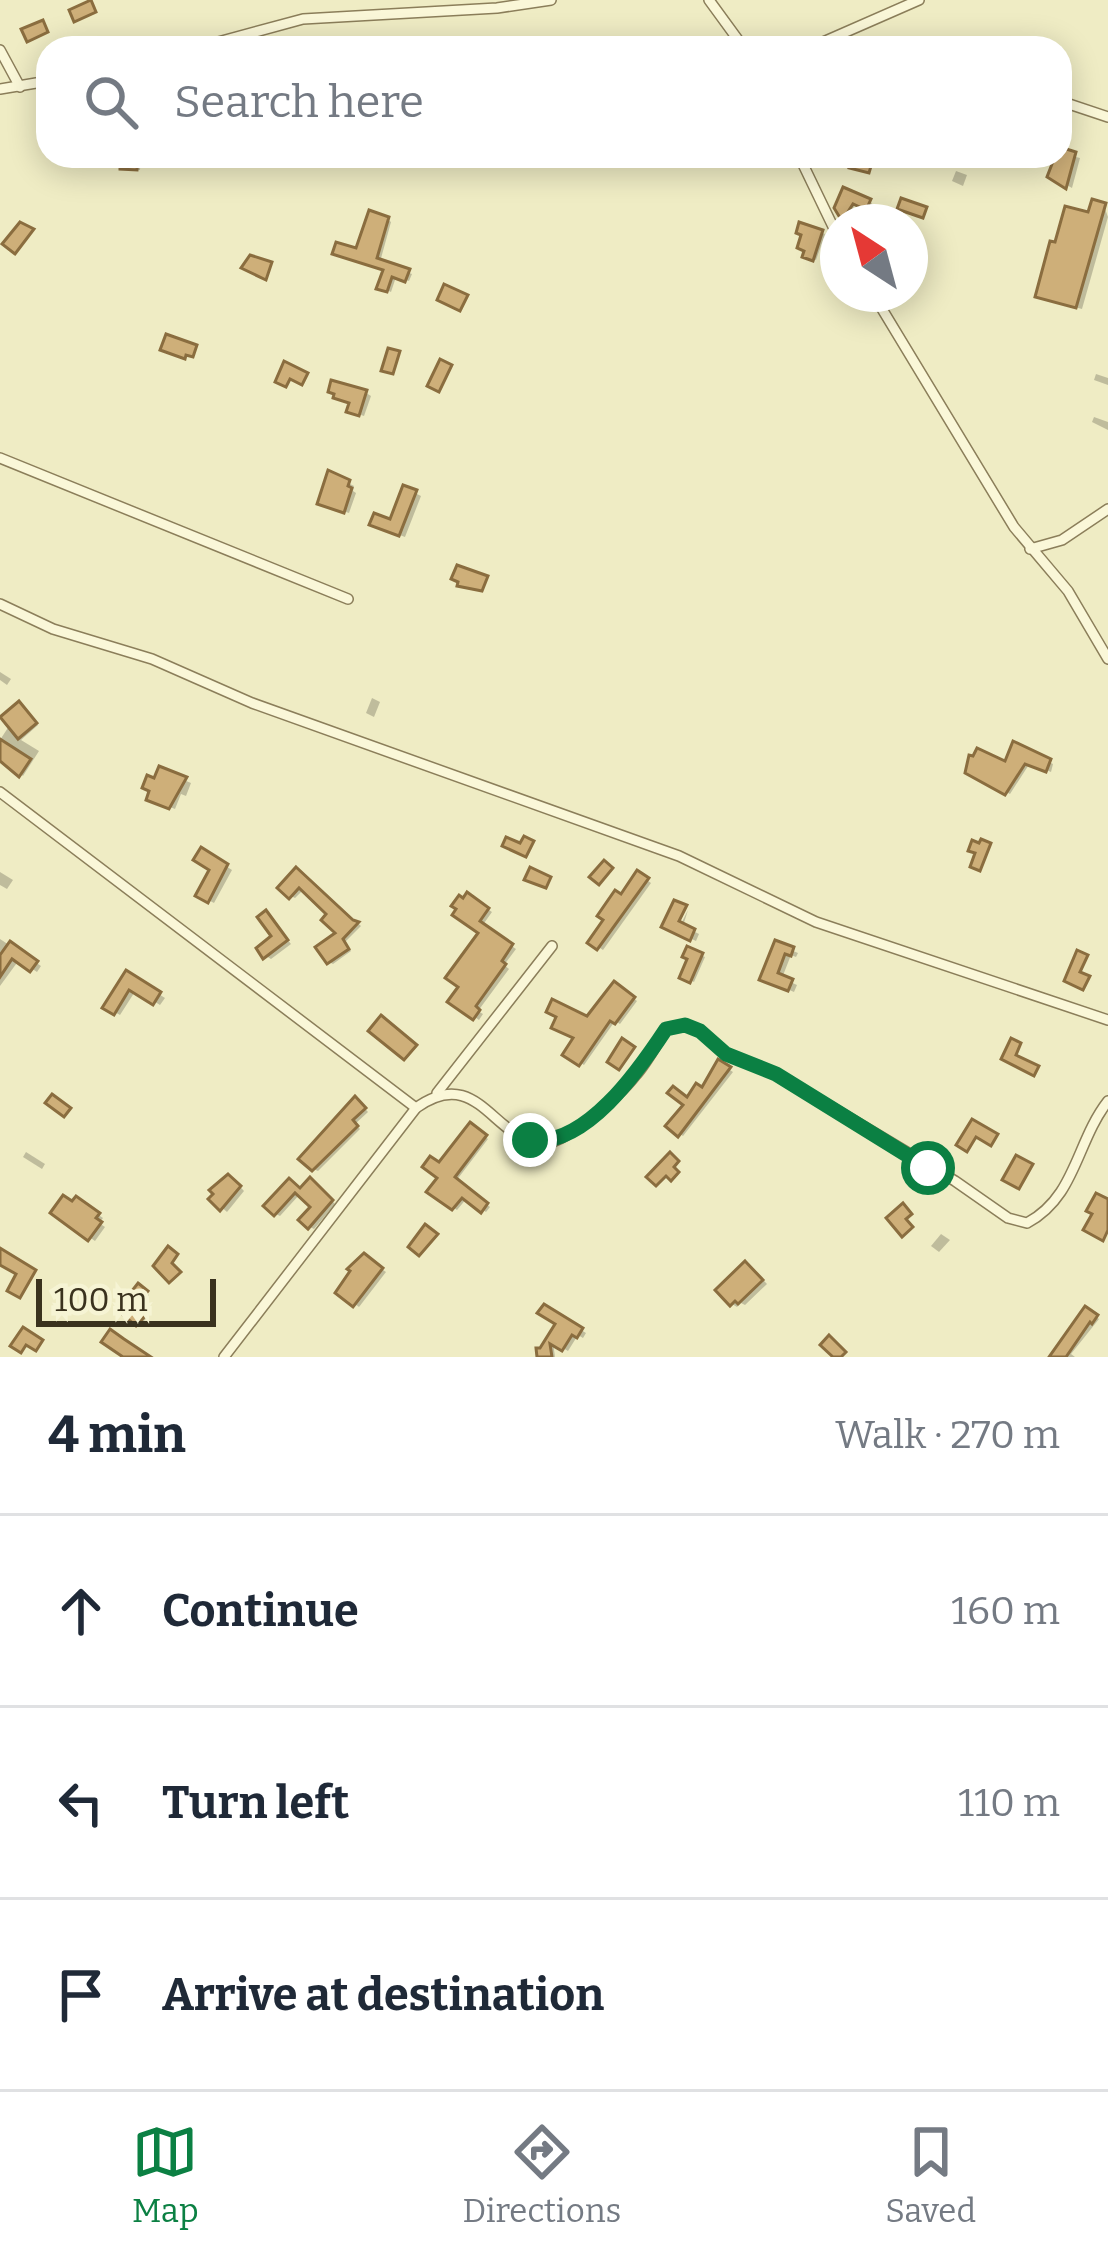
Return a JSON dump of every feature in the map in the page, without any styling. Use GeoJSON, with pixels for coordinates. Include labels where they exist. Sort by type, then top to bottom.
{"type":"FeatureCollection","features":[{"type":"Feature","properties":{"kind":"street"},"geometry":{"type":"LineString","coordinates":[[240,36],[303,19],[497,8],[550,0]]}},
{"type":"Feature","properties":{"kind":"street"},"geometry":{"type":"LineString","coordinates":[[709,0],[735,36]]}},
{"type":"Feature","properties":{"kind":"street"},"geometry":{"type":"LineString","coordinates":[[837,36],[919,0]]}},
{"type":"Feature","properties":{"kind":"street"},"geometry":{"type":"LineString","coordinates":[[0,50],[20,87]]}},
{"type":"Feature","properties":{"kind":"street"},"geometry":{"type":"LineString","coordinates":[[0,89],[36,84]]}},
{"type":"Feature","properties":{"kind":"street"},"geometry":{"type":"LineString","coordinates":[[1072,105],[1108,117]]}},
{"type":"Feature","properties":{"kind":"street"},"geometry":{"type":"LineString","coordinates":[[805,168],[822,204]]}},
{"type":"Feature","properties":{"kind":"street"},"geometry":{"type":"LineString","coordinates":[[884,312],[981,475],[1030,549],[1068,591],[1108,659]]}},
{"type":"Feature","properties":{"kind":"street"},"geometry":{"type":"LineString","coordinates":[[0,458],[348,599]]}},
{"type":"Feature","properties":{"kind":"street"},"geometry":{"type":"LineString","coordinates":[[1030,549],[1062,540],[1108,509]]}},
{"type":"Feature","properties":{"kind":"street"},"geometry":{"type":"LineString","coordinates":[[0,604],[53,629],[152,659],[252,703],[679,856],[816,922],[1108,1020]]}},
{"type":"Feature","properties":{"kind":"street"},"geometry":{"type":"LineString","coordinates":[[0,792],[416,1108]]}},
{"type":"Feature","properties":{"kind":"street"},"geometry":{"type":"LineString","coordinates":[[224,1357],[416,1108],[436,1093],[552,946]]}},
{"type":"Feature","properties":{"kind":"street"},"geometry":{"type":"LineString","coordinates":[[436,1093],[459,1093],[530,1140],[547,1143],[567,1137],[635,1077],[666,1029],[685,1025],[700,1031],[726,1054],[776,1074],[1008,1218],[1027,1223],[1049,1211],[1068,1185],[1091,1123],[1108,1101]]}},
{"type":"Feature","properties":{"kind":"building"},"geometry":{"type":"Polygon","coordinates":[[[91,0],[96,12],[74,22],[69,10],[91,0]]]}},
{"type":"Feature","properties":{"kind":"building"},"geometry":{"type":"Polygon","coordinates":[[[43,20],[48,32],[27,42],[21,29],[43,20]]]}},
{"type":"Feature","properties":{"kind":"building"},"geometry":{"type":"Polygon","coordinates":[[[1050,168],[1072,168],[1066,189],[1047,177],[1050,168]]]}},
{"type":"Feature","properties":{"kind":"building"},"geometry":{"type":"Polygon","coordinates":[[[843,187],[871,199],[869,204],[836,204],[843,187]]]}},
{"type":"Feature","properties":{"kind":"building"},"geometry":{"type":"Polygon","coordinates":[[[1092,199],[1106,203],[1076,308],[1035,297],[1065,206],[1088,212],[1092,199]]]}},
{"type":"Feature","properties":{"kind":"building"},"geometry":{"type":"Polygon","coordinates":[[[369,210],[389,217],[377,258],[410,269],[405,282],[392,277],[387,292],[376,289],[383,270],[332,254],[336,242],[356,248],[369,210]]]}},
{"type":"Feature","properties":{"kind":"building"},"geometry":{"type":"Polygon","coordinates":[[[20,222],[34,229],[15,254],[2,244],[20,222]]]}},
{"type":"Feature","properties":{"kind":"building"},"geometry":{"type":"Polygon","coordinates":[[[799,222],[820,229],[813,261],[802,257],[804,251],[797,248],[801,235],[796,233],[799,222]]]}},
{"type":"Feature","properties":{"kind":"building"},"geometry":{"type":"Polygon","coordinates":[[[250,255],[272,262],[266,280],[241,268],[250,255]]]}},
{"type":"Feature","properties":{"kind":"building"},"geometry":{"type":"Polygon","coordinates":[[[444,284],[468,295],[460,311],[437,300],[444,284]]]}},
{"type":"Feature","properties":{"kind":"building"},"geometry":{"type":"Polygon","coordinates":[[[166,334],[197,345],[193,357],[186,355],[185,359],[160,350],[166,334]]]}},
{"type":"Feature","properties":{"kind":"building"},"geometry":{"type":"Polygon","coordinates":[[[388,348],[400,351],[393,374],[381,371],[388,348]]]}},
{"type":"Feature","properties":{"kind":"building"},"geometry":{"type":"Polygon","coordinates":[[[440,359],[452,365],[439,392],[427,386],[440,359]]]}},
{"type":"Feature","properties":{"kind":"building"},"geometry":{"type":"Polygon","coordinates":[[[284,361],[308,373],[302,385],[290,379],[286,387],[275,382],[284,361]]]}},
{"type":"Feature","properties":{"kind":"building"},"geometry":{"type":"Polygon","coordinates":[[[331,380],[367,390],[359,416],[346,412],[349,403],[328,392],[331,380]]]}},
{"type":"Feature","properties":{"kind":"building"},"geometry":{"type":"Polygon","coordinates":[[[328,470],[350,480],[344,513],[317,504],[328,470]]]}},
{"type":"Feature","properties":{"kind":"building"},"geometry":{"type":"Polygon","coordinates":[[[403,485],[417,490],[399,536],[369,525],[374,513],[390,519],[403,485]]]}},
{"type":"Feature","properties":{"kind":"building"},"geometry":{"type":"Polygon","coordinates":[[[457,565],[488,576],[482,591],[457,586],[451,579],[457,565]]]}},
{"type":"Feature","properties":{"kind":"building"},"geometry":{"type":"Polygon","coordinates":[[[19,701],[37,723],[18,739],[0,717],[19,701]]]}},
{"type":"Feature","properties":{"kind":"building"},"geometry":{"type":"Polygon","coordinates":[[[0,739],[31,759],[19,777],[0,761],[0,739]]]}},
{"type":"Feature","properties":{"kind":"building"},"geometry":{"type":"Polygon","coordinates":[[[1013,741],[1051,759],[1046,772],[1025,764],[1005,795],[965,773],[969,755],[977,748],[1005,761],[1013,741]]]}},
{"type":"Feature","properties":{"kind":"building"},"geometry":{"type":"Polygon","coordinates":[[[159,766],[187,777],[169,809],[146,800],[149,791],[142,788],[147,775],[154,778],[159,766]]]}},
{"type":"Feature","properties":{"kind":"building"},"geometry":{"type":"Polygon","coordinates":[[[524,836],[534,841],[526,857],[502,846],[506,837],[520,843],[524,836]]]}},
{"type":"Feature","properties":{"kind":"building"},"geometry":{"type":"Polygon","coordinates":[[[981,839],[991,843],[980,871],[970,867],[975,853],[968,851],[972,840],[979,843],[981,839]]]}},
{"type":"Feature","properties":{"kind":"building"},"geometry":{"type":"Polygon","coordinates":[[[201,847],[228,864],[208,903],[195,896],[209,870],[193,860],[201,847]]]}},
{"type":"Feature","properties":{"kind":"building"},"geometry":{"type":"Polygon","coordinates":[[[604,860],[613,868],[599,885],[589,877],[604,860]]]}},
{"type":"Feature","properties":{"kind":"building"},"geometry":{"type":"Polygon","coordinates":[[[296,867],[359,922],[343,939],[349,949],[327,964],[315,947],[335,933],[321,920],[326,914],[299,888],[289,899],[277,888],[296,867]]]}},
{"type":"Feature","properties":{"kind":"building"},"geometry":{"type":"Polygon","coordinates":[[[530,867],[551,877],[546,888],[524,880],[530,867]]]}},
{"type":"Feature","properties":{"kind":"building"},"geometry":{"type":"Polygon","coordinates":[[[637,870],[649,878],[597,950],[587,943],[603,920],[597,916],[615,890],[621,894],[637,870]]]}},
{"type":"Feature","properties":{"kind":"building"},"geometry":{"type":"Polygon","coordinates":[[[467,892],[489,908],[480,921],[513,944],[502,961],[506,964],[476,1006],[480,1010],[473,1020],[447,1002],[458,987],[445,978],[478,933],[452,915],[456,909],[451,906],[467,892]]]}},
{"type":"Feature","properties":{"kind":"building"},"geometry":{"type":"Polygon","coordinates":[[[674,900],[687,905],[679,921],[695,929],[690,941],[661,927],[674,900]]]}},
{"type":"Feature","properties":{"kind":"building"},"geometry":{"type":"Polygon","coordinates":[[[266,910],[288,940],[263,959],[256,948],[271,936],[257,917],[266,910]]]}},
{"type":"Feature","properties":{"kind":"building"},"geometry":{"type":"Polygon","coordinates":[[[775,940],[794,947],[791,956],[785,954],[778,973],[793,979],[788,991],[759,980],[775,940]]]}},
{"type":"Feature","properties":{"kind":"building"},"geometry":{"type":"Polygon","coordinates":[[[10,941],[38,961],[30,972],[12,959],[0,977],[0,955],[10,941]]]}},
{"type":"Feature","properties":{"kind":"building"},"geometry":{"type":"Polygon","coordinates":[[[687,946],[703,953],[690,983],[679,978],[687,946]]]}},
{"type":"Feature","properties":{"kind":"building"},"geometry":{"type":"Polygon","coordinates":[[[1077,950],[1088,955],[1080,972],[1090,976],[1083,990],[1064,981],[1077,950]]]}},
{"type":"Feature","properties":{"kind":"building"},"geometry":{"type":"Polygon","coordinates":[[[126,970],[161,992],[153,1005],[129,990],[114,1015],[102,1008],[126,970]]]}},
{"type":"Feature","properties":{"kind":"building"},"geometry":{"type":"Polygon","coordinates":[[[614,981],[635,997],[615,1024],[610,1021],[579,1066],[562,1055],[573,1038],[551,1028],[556,1017],[546,1012],[552,999],[587,1016],[614,981]]]}},
{"type":"Feature","properties":{"kind":"building"},"geometry":{"type":"Polygon","coordinates":[[[381,1015],[417,1045],[404,1060],[368,1031],[381,1015]]]}},
{"type":"Feature","properties":{"kind":"building"},"geometry":{"type":"Polygon","coordinates":[[[622,1038],[635,1047],[619,1070],[607,1062],[622,1038]]]}},
{"type":"Feature","properties":{"kind":"building"},"geometry":{"type":"Polygon","coordinates":[[[1011,1038],[1021,1043],[1016,1055],[1039,1066],[1034,1076],[1001,1059],[1011,1038]]]}},
{"type":"Feature","properties":{"kind":"building"},"geometry":{"type":"Polygon","coordinates":[[[718,1059],[731,1067],[678,1137],[665,1126],[683,1105],[667,1093],[673,1086],[687,1097],[696,1083],[702,1087],[718,1059]]]}},
{"type":"Feature","properties":{"kind":"building"},"geometry":{"type":"Polygon","coordinates":[[[52,1094],[71,1108],[64,1117],[45,1103],[52,1094]]]}},
{"type":"Feature","properties":{"kind":"building"},"geometry":{"type":"Polygon","coordinates":[[[355,1096],[366,1108],[353,1120],[358,1126],[312,1171],[298,1159],[355,1096]]]}},
{"type":"Feature","properties":{"kind":"building"},"geometry":{"type":"Polygon","coordinates":[[[972,1119],[998,1134],[991,1146],[976,1137],[967,1152],[956,1145],[972,1119]]]}},
{"type":"Feature","properties":{"kind":"building"},"geometry":{"type":"Polygon","coordinates":[[[470,1122],[487,1135],[455,1177],[488,1203],[481,1213],[462,1198],[452,1210],[426,1192],[437,1178],[422,1167],[430,1156],[439,1162],[470,1122]]]}},
{"type":"Feature","properties":{"kind":"building"},"geometry":{"type":"Polygon","coordinates":[[[670,1152],[679,1161],[674,1167],[679,1172],[656,1186],[646,1177],[670,1152]]]}},
{"type":"Feature","properties":{"kind":"building"},"geometry":{"type":"Polygon","coordinates":[[[1016,1155],[1033,1164],[1019,1189],[1002,1180],[1016,1155]]]}},
{"type":"Feature","properties":{"kind":"building"},"geometry":{"type":"Polygon","coordinates":[[[228,1174],[241,1186],[220,1211],[208,1199],[213,1194],[209,1190],[228,1174]]]}},
{"type":"Feature","properties":{"kind":"building"},"geometry":{"type":"Polygon","coordinates":[[[310,1177],[333,1200],[308,1229],[298,1220],[310,1207],[295,1193],[274,1216],[263,1206],[289,1178],[300,1188],[310,1177]]]}},
{"type":"Feature","properties":{"kind":"building"},"geometry":{"type":"Polygon","coordinates":[[[1096,1193],[1108,1199],[1108,1230],[1103,1241],[1083,1230],[1096,1193]]]}},
{"type":"Feature","properties":{"kind":"building"},"geometry":{"type":"Polygon","coordinates":[[[63,1195],[72,1201],[76,1196],[100,1213],[96,1218],[102,1222],[88,1241],[50,1213],[63,1195]]]}},
{"type":"Feature","properties":{"kind":"building"},"geometry":{"type":"Polygon","coordinates":[[[903,1203],[912,1214],[906,1219],[913,1227],[902,1237],[886,1218],[903,1203]]]}},
{"type":"Feature","properties":{"kind":"building"},"geometry":{"type":"Polygon","coordinates":[[[425,1224],[438,1234],[419,1256],[408,1247],[425,1224]]]}},
{"type":"Feature","properties":{"kind":"building"},"geometry":{"type":"Polygon","coordinates":[[[168,1246],[178,1254],[172,1263],[181,1272],[169,1283],[153,1266],[168,1246]]]}},
{"type":"Feature","properties":{"kind":"building"},"geometry":{"type":"Polygon","coordinates":[[[0,1248],[36,1270],[20,1298],[7,1291],[16,1274],[0,1265],[0,1248]]]}},
{"type":"Feature","properties":{"kind":"building"},"geometry":{"type":"Polygon","coordinates":[[[364,1253],[383,1268],[353,1307],[335,1293],[347,1269],[364,1253]]]}},
{"type":"Feature","properties":{"kind":"building"},"geometry":{"type":"Polygon","coordinates":[[[745,1261],[763,1280],[730,1306],[715,1290],[745,1261]]]}},
{"type":"Feature","properties":{"kind":"building"},"geometry":{"type":"Polygon","coordinates":[[[138,1283],[148,1291],[137,1305],[147,1314],[136,1326],[117,1310],[138,1283]]]}},
{"type":"Feature","properties":{"kind":"building"},"geometry":{"type":"Polygon","coordinates":[[[544,1304],[583,1328],[562,1351],[550,1344],[552,1357],[537,1357],[536,1348],[555,1324],[537,1313],[544,1304]]]}},
{"type":"Feature","properties":{"kind":"building"},"geometry":{"type":"Polygon","coordinates":[[[1085,1306],[1098,1315],[1092,1324],[1066,1357],[1049,1357],[1085,1306]]]}},
{"type":"Feature","properties":{"kind":"building"},"geometry":{"type":"Polygon","coordinates":[[[23,1327],[43,1340],[36,1351],[26,1345],[21,1353],[10,1346],[23,1327]]]}},
{"type":"Feature","properties":{"kind":"building"},"geometry":{"type":"Polygon","coordinates":[[[110,1329],[151,1357],[123,1357],[101,1342],[110,1329]]]}},
{"type":"Feature","properties":{"kind":"building"},"geometry":{"type":"Polygon","coordinates":[[[829,1335],[846,1352],[841,1357],[833,1357],[820,1345],[829,1335]]]}},
{"type":"Feature","properties":{"kind":"route"},"geometry":{"type":"LineString","coordinates":[[530,1140],[547,1143],[567,1137],[635,1077],[666,1029],[685,1025],[700,1031],[726,1054],[776,1074],[928,1168]]}}]}
